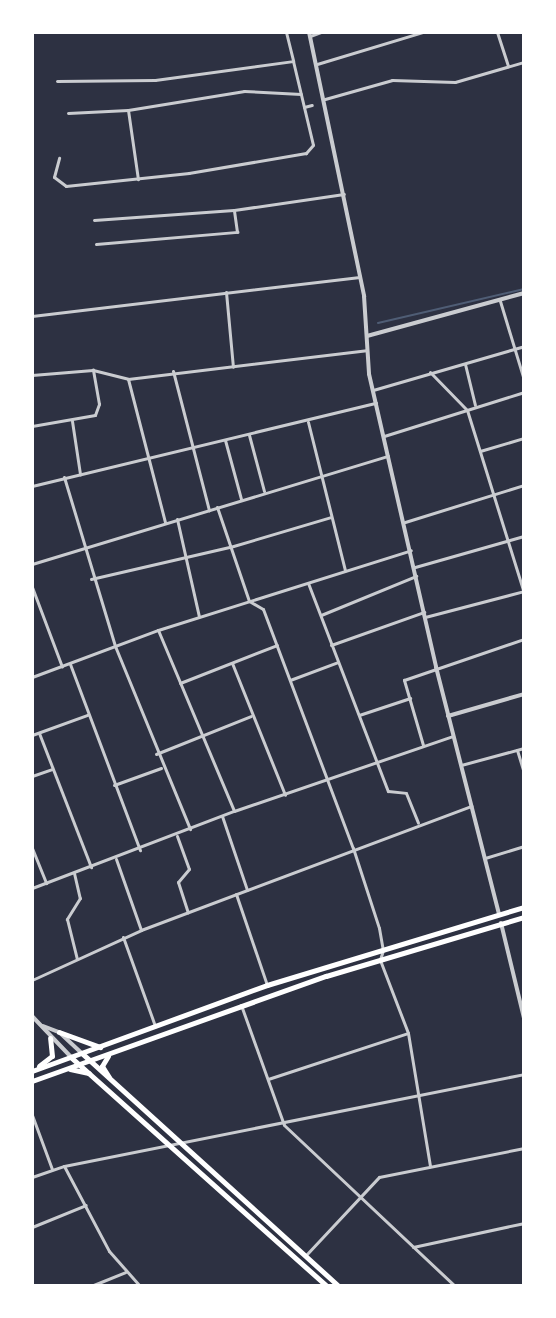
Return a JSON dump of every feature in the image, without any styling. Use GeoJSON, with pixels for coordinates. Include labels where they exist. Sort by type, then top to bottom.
{"type":"FeatureCollection","features":[{"type":"Feature","properties":{"kind":"main road"},"geometry":{"type":"LineString","coordinates":[[32,1071],[83,1054],[267,985],[524,907]]}},
{"type":"Feature","properties":{"kind":"main road"},"geometry":{"type":"LineString","coordinates":[[32,1082],[241,1005],[380,960],[524,917]]}},
{"type":"Feature","properties":{"kind":"main road"},"geometry":{"type":"LineString","coordinates":[[59,1032],[100,1047]]}},
{"type":"Feature","properties":{"kind":"main road"},"geometry":{"type":"LineString","coordinates":[[32,1071],[52,1056],[50,1038]]}},
{"type":"Feature","properties":{"kind":"main road"},"geometry":{"type":"LineString","coordinates":[[83,1054],[186,1144],[339,1286]]}},
{"type":"Feature","properties":{"kind":"main road"},"geometry":{"type":"LineString","coordinates":[[109,1077],[102,1066],[112,1054]]}},
{"type":"Feature","properties":{"kind":"main road"},"geometry":{"type":"LineString","coordinates":[[72,1058],[174,1146],[326,1286]]}},
{"type":"Feature","properties":{"kind":"main road"},"geometry":{"type":"LineString","coordinates":[[65,1070],[89,1073]]}},
{"type":"Feature","properties":{"kind":"street"},"geometry":{"type":"LineString","coordinates":[[59,158],[54,172],[62,185],[138,179],[306,153],[313,145],[286,32]]}},
{"type":"Feature","properties":{"kind":"street"},"geometry":{"type":"LineString","coordinates":[[320,32],[309,34],[325,99],[360,277],[367,336],[366,350],[373,390],[405,522],[436,667],[499,914]]}},
{"type":"Feature","properties":{"kind":"street"},"geometry":{"type":"LineString","coordinates":[[317,64],[423,32]]}},
{"type":"Feature","properties":{"kind":"street"},"geometry":{"type":"LineString","coordinates":[[496,32],[508,66]]}},
{"type":"Feature","properties":{"kind":"street"},"geometry":{"type":"LineString","coordinates":[[57,82],[155,80],[293,61]]}},
{"type":"Feature","properties":{"kind":"street"},"geometry":{"type":"LineString","coordinates":[[325,99],[392,80],[442,84],[524,62]]}},
{"type":"Feature","properties":{"kind":"street"},"geometry":{"type":"LineString","coordinates":[[68,113],[128,110],[244,92],[301,94]]}},
{"type":"Feature","properties":{"kind":"street"},"geometry":{"type":"LineString","coordinates":[[304,106],[312,105]]}},
{"type":"Feature","properties":{"kind":"street"},"geometry":{"type":"LineString","coordinates":[[128,110],[138,179]]}},
{"type":"Feature","properties":{"kind":"street"},"geometry":{"type":"LineString","coordinates":[[94,220],[234,210],[344,194]]}},
{"type":"Feature","properties":{"kind":"street"},"geometry":{"type":"LineString","coordinates":[[96,244],[237,232],[234,210]]}},
{"type":"Feature","properties":{"kind":"street"},"geometry":{"type":"LineString","coordinates":[[32,316],[360,277]]}},
{"type":"Feature","properties":{"kind":"street"},"geometry":{"type":"LineString","coordinates":[[226,292],[233,367]]}},
{"type":"Feature","properties":{"kind":"street"},"geometry":{"type":"LineString","coordinates":[[367,336],[524,293]]}},
{"type":"Feature","properties":{"kind":"street"},"geometry":{"type":"LineString","coordinates":[[500,301],[524,380]]}},
{"type":"Feature","properties":{"kind":"street"},"geometry":{"type":"LineString","coordinates":[[373,390],[524,346]]}},
{"type":"Feature","properties":{"kind":"street"},"geometry":{"type":"LineString","coordinates":[[32,375],[93,370],[128,379],[173,371],[233,367],[366,350]]}},
{"type":"Feature","properties":{"kind":"street"},"geometry":{"type":"LineString","coordinates":[[465,364],[475,405]]}},
{"type":"Feature","properties":{"kind":"street"},"geometry":{"type":"LineString","coordinates":[[32,426],[90,417],[99,410],[93,370]]}},
{"type":"Feature","properties":{"kind":"street"},"geometry":{"type":"LineString","coordinates":[[173,371],[209,510]]}},
{"type":"Feature","properties":{"kind":"street"},"geometry":{"type":"LineString","coordinates":[[332,645],[425,615],[523,592],[467,410],[430,372]]}},
{"type":"Feature","properties":{"kind":"street"},"geometry":{"type":"LineString","coordinates":[[128,379],[164,522]]}},
{"type":"Feature","properties":{"kind":"street"},"geometry":{"type":"LineString","coordinates":[[384,436],[467,410],[475,405],[524,392]]}},
{"type":"Feature","properties":{"kind":"street"},"geometry":{"type":"LineString","coordinates":[[32,486],[193,447],[308,422],[376,403]]}},
{"type":"Feature","properties":{"kind":"street"},"geometry":{"type":"LineString","coordinates":[[72,421],[80,474]]}},
{"type":"Feature","properties":{"kind":"street"},"geometry":{"type":"LineString","coordinates":[[308,422],[345,570]]}},
{"type":"Feature","properties":{"kind":"street"},"geometry":{"type":"LineString","coordinates":[[249,435],[264,492]]}},
{"type":"Feature","properties":{"kind":"street"},"geometry":{"type":"LineString","coordinates":[[480,451],[524,438]]}},
{"type":"Feature","properties":{"kind":"street"},"geometry":{"type":"LineString","coordinates":[[225,440],[241,499]]}},
{"type":"Feature","properties":{"kind":"street"},"geometry":{"type":"LineString","coordinates":[[32,564],[82,546],[389,456]]}},
{"type":"Feature","properties":{"kind":"street"},"geometry":{"type":"LineString","coordinates":[[64,477],[91,579],[161,768],[190,829]]}},
{"type":"Feature","properties":{"kind":"street"},"geometry":{"type":"LineString","coordinates":[[405,522],[524,485]]}},
{"type":"Feature","properties":{"kind":"street"},"geometry":{"type":"LineString","coordinates":[[217,507],[250,601],[263,610],[353,848],[383,950],[380,960],[408,1033],[430,1166]]}},
{"type":"Feature","properties":{"kind":"street"},"geometry":{"type":"LineString","coordinates":[[91,579],[230,547],[331,517]]}},
{"type":"Feature","properties":{"kind":"street"},"geometry":{"type":"LineString","coordinates":[[177,519],[199,617]]}},
{"type":"Feature","properties":{"kind":"street"},"geometry":{"type":"LineString","coordinates":[[415,567],[524,536]]}},
{"type":"Feature","properties":{"kind":"street"},"geometry":{"type":"LineString","coordinates":[[32,677],[158,630],[411,550]]}},
{"type":"Feature","properties":{"kind":"street"},"geometry":{"type":"LineString","coordinates":[[321,615],[416,576]]}},
{"type":"Feature","properties":{"kind":"street"},"geometry":{"type":"LineString","coordinates":[[308,582],[390,795],[406,793],[418,823]]}},
{"type":"Feature","properties":{"kind":"street"},"geometry":{"type":"LineString","coordinates":[[32,587],[62,667]]}},
{"type":"Feature","properties":{"kind":"street"},"geometry":{"type":"LineString","coordinates":[[32,610],[39,607]]}},
{"type":"Feature","properties":{"kind":"street"},"geometry":{"type":"LineString","coordinates":[[158,630],[200,736],[234,811]]}},
{"type":"Feature","properties":{"kind":"street"},"geometry":{"type":"LineString","coordinates":[[422,745],[404,680],[436,667],[524,639]]}},
{"type":"Feature","properties":{"kind":"street"},"geometry":{"type":"LineString","coordinates":[[180,683],[276,646]]}},
{"type":"Feature","properties":{"kind":"street"},"geometry":{"type":"LineString","coordinates":[[290,680],[338,662]]}},
{"type":"Feature","properties":{"kind":"street"},"geometry":{"type":"LineString","coordinates":[[232,663],[251,716],[285,795]]}},
{"type":"Feature","properties":{"kind":"street"},"geometry":{"type":"LineString","coordinates":[[70,664],[140,850]]}},
{"type":"Feature","properties":{"kind":"street"},"geometry":{"type":"LineString","coordinates":[[448,716],[524,694]]}},
{"type":"Feature","properties":{"kind":"street"},"geometry":{"type":"LineString","coordinates":[[359,715],[410,698]]}},
{"type":"Feature","properties":{"kind":"street"},"geometry":{"type":"LineString","coordinates":[[32,735],[88,715]]}},
{"type":"Feature","properties":{"kind":"street"},"geometry":{"type":"LineString","coordinates":[[156,754],[251,716]]}},
{"type":"Feature","properties":{"kind":"street"},"geometry":{"type":"LineString","coordinates":[[39,733],[91,867]]}},
{"type":"Feature","properties":{"kind":"street"},"geometry":{"type":"LineString","coordinates":[[32,888],[116,859],[177,836],[234,811],[285,795],[375,760],[454,736]]}},
{"type":"Feature","properties":{"kind":"street"},"geometry":{"type":"LineString","coordinates":[[461,765],[524,748]]}},
{"type":"Feature","properties":{"kind":"street"},"geometry":{"type":"LineString","coordinates":[[518,750],[524,773]]}},
{"type":"Feature","properties":{"kind":"street"},"geometry":{"type":"LineString","coordinates":[[114,785],[161,768]]}},
{"type":"Feature","properties":{"kind":"street"},"geometry":{"type":"LineString","coordinates":[[32,776],[52,769]]}},
{"type":"Feature","properties":{"kind":"street"},"geometry":{"type":"LineString","coordinates":[[32,980],[123,937],[418,823],[471,806]]}},
{"type":"Feature","properties":{"kind":"street"},"geometry":{"type":"LineString","coordinates":[[222,816],[247,890]]}},
{"type":"Feature","properties":{"kind":"street"},"geometry":{"type":"LineString","coordinates":[[177,836],[189,869],[178,882],[188,912]]}},
{"type":"Feature","properties":{"kind":"street"},"geometry":{"type":"LineString","coordinates":[[485,858],[524,846]]}},
{"type":"Feature","properties":{"kind":"street"},"geometry":{"type":"LineString","coordinates":[[32,848],[46,883]]}},
{"type":"Feature","properties":{"kind":"street"},"geometry":{"type":"LineString","coordinates":[[116,859],[141,930]]}},
{"type":"Feature","properties":{"kind":"street"},"geometry":{"type":"LineString","coordinates":[[74,873],[80,898],[67,919],[77,959]]}},
{"type":"Feature","properties":{"kind":"street"},"geometry":{"type":"LineString","coordinates":[[236,894],[267,985]]}},
{"type":"Feature","properties":{"kind":"street"},"geometry":{"type":"LineString","coordinates":[[500,924],[524,1018]]}},
{"type":"Feature","properties":{"kind":"street"},"geometry":{"type":"LineString","coordinates":[[123,937],[156,1027]]}},
{"type":"Feature","properties":{"kind":"street"},"geometry":{"type":"LineString","coordinates":[[241,1005],[284,1125],[357,1198],[455,1286]]}},
{"type":"Feature","properties":{"kind":"street"},"geometry":{"type":"LineString","coordinates":[[32,1016],[43,1026],[50,1038],[72,1058]]}},
{"type":"Feature","properties":{"kind":"street"},"geometry":{"type":"LineString","coordinates":[[43,1026],[59,1032],[83,1054]]}},
{"type":"Feature","properties":{"kind":"street"},"geometry":{"type":"LineString","coordinates":[[268,1079],[408,1033]]}},
{"type":"Feature","properties":{"kind":"street"},"geometry":{"type":"LineString","coordinates":[[32,1177],[64,1166],[284,1125],[524,1074]]}},
{"type":"Feature","properties":{"kind":"street"},"geometry":{"type":"LineString","coordinates":[[32,1115],[52,1169]]}},
{"type":"Feature","properties":{"kind":"street"},"geometry":{"type":"LineString","coordinates":[[306,1255],[357,1198],[379,1177],[524,1148]]}},
{"type":"Feature","properties":{"kind":"street"},"geometry":{"type":"LineString","coordinates":[[64,1166],[125,1272],[140,1286]]}},
{"type":"Feature","properties":{"kind":"street"},"geometry":{"type":"LineString","coordinates":[[32,1227],[86,1205]]}},
{"type":"Feature","properties":{"kind":"street"},"geometry":{"type":"LineString","coordinates":[[413,1247],[524,1223]]}},
{"type":"Feature","properties":{"kind":"street"},"geometry":{"type":"LineString","coordinates":[[91,1286],[125,1272]]}},
{"type":"Feature","properties":{"kind":"waterway"},"geometry":{"type":"LineString","coordinates":[[378,323],[524,289]]}}]}
